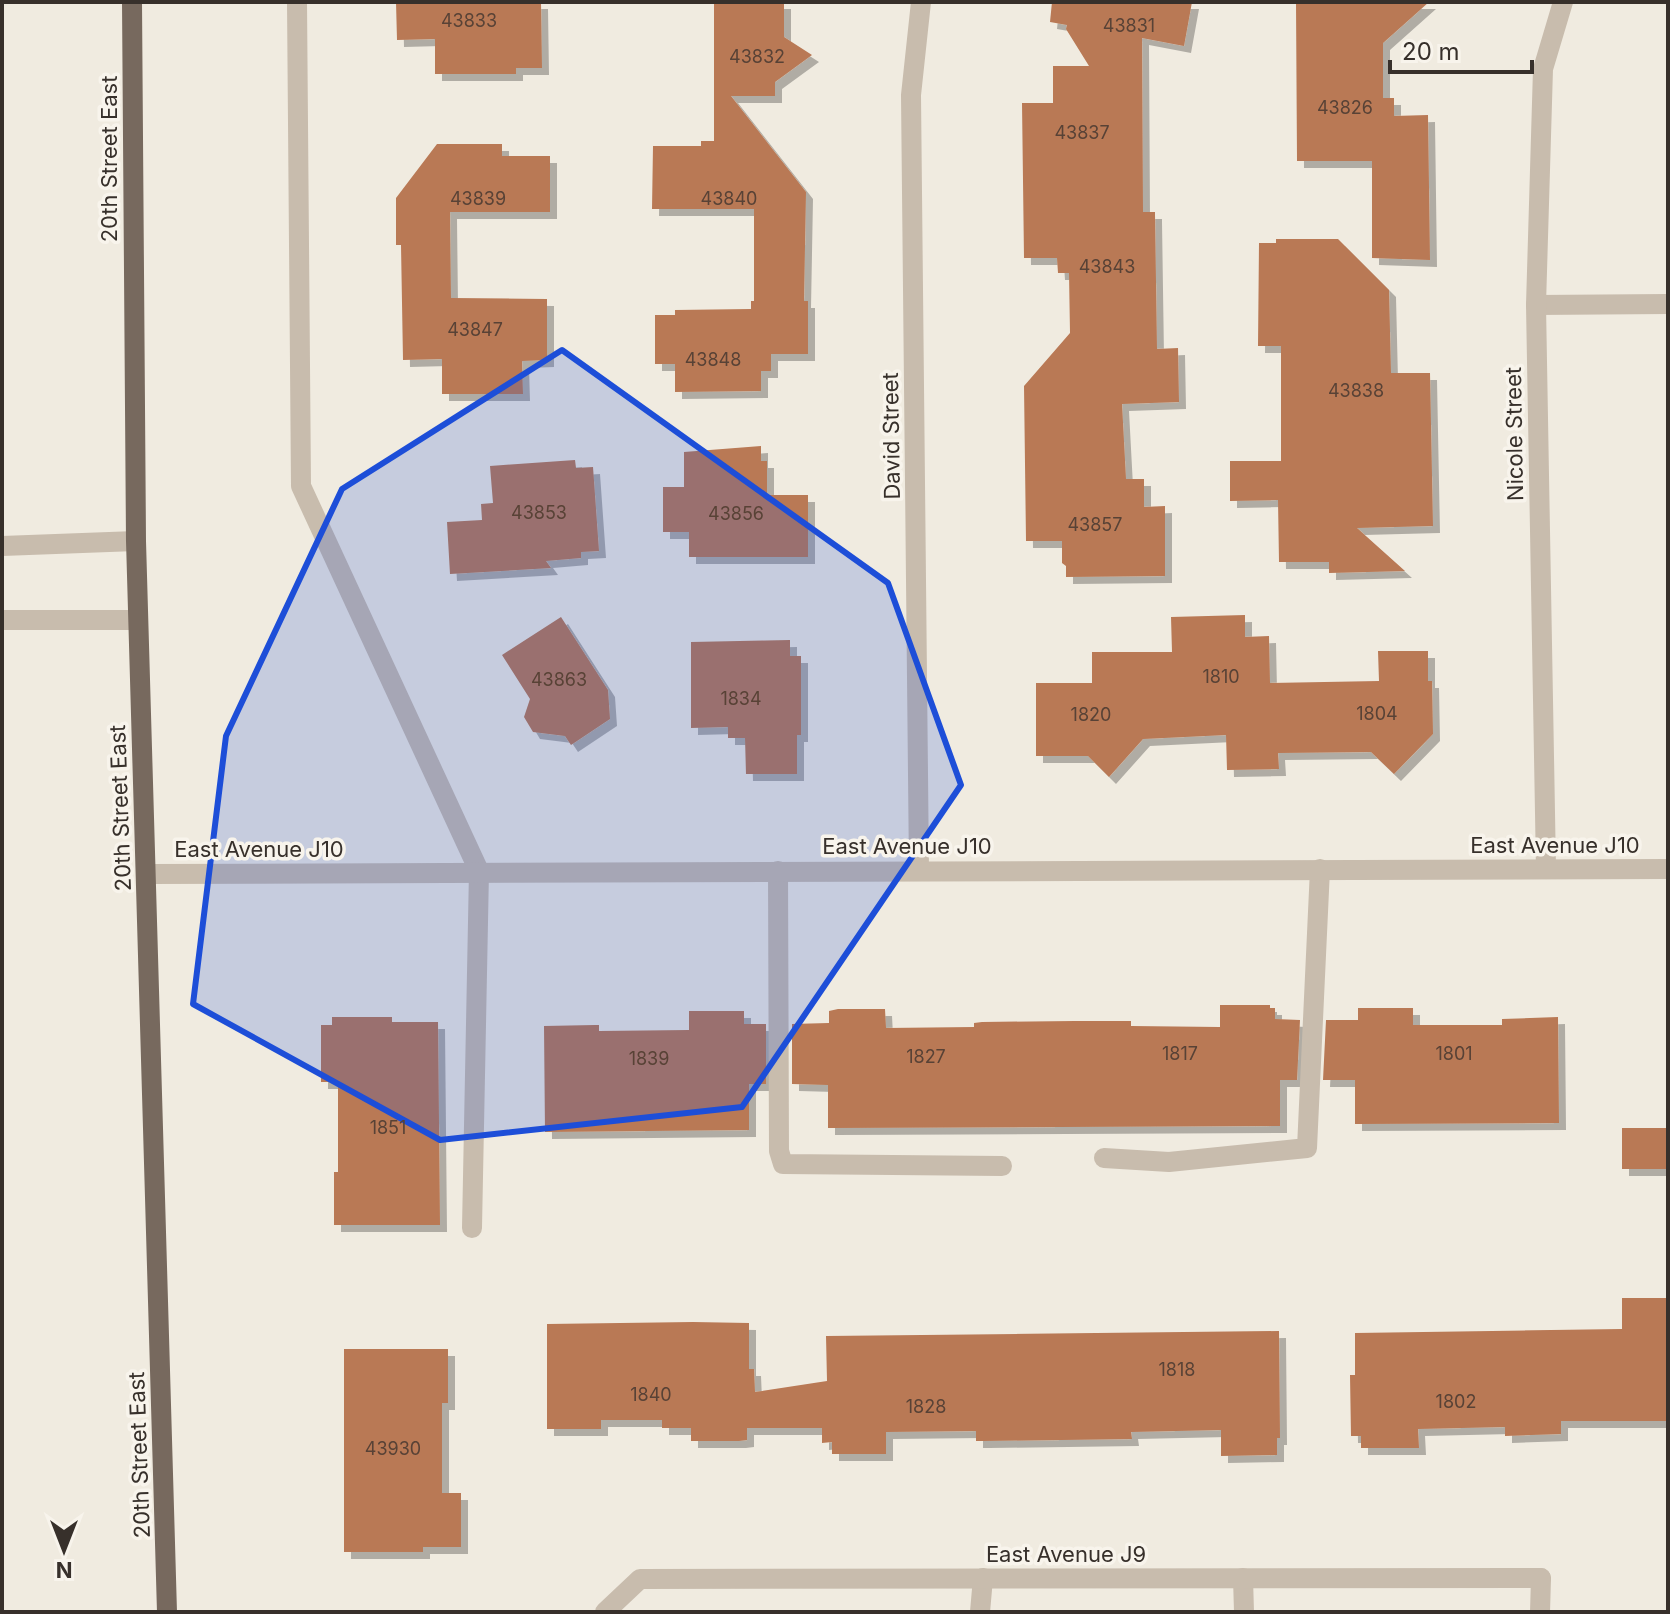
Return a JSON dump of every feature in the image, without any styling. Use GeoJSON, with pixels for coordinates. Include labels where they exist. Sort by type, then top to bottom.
{"type":"FeatureCollection","features":[{"type":"Feature","properties":{"kind":"main road","name":"20th Street East"},"geometry":{"type":"LineString","coordinates":[[132,2],[136,541],[167,1612]]}},
{"type":"Feature","properties":{"kind":"street"},"geometry":{"type":"LineString","coordinates":[[297,2],[301,486],[479,871],[472,1228]]}},
{"type":"Feature","properties":{"kind":"street","name":"David Street"},"geometry":{"type":"LineString","coordinates":[[919,871],[911,95],[921,2]]}},
{"type":"Feature","properties":{"kind":"street","name":"Nicole Street"},"geometry":{"type":"LineString","coordinates":[[1546,869],[1536,305],[1543,69],[1563,2]]}},
{"type":"Feature","properties":{"kind":"street"},"geometry":{"type":"LineString","coordinates":[[1536,305],[1668,304]]}},
{"type":"Feature","properties":{"kind":"street"},"geometry":{"type":"LineString","coordinates":[[2,546],[136,541]]}},
{"type":"Feature","properties":{"kind":"street"},"geometry":{"type":"LineString","coordinates":[[2,620],[138,620]]}},
{"type":"Feature","properties":{"kind":"street"},"geometry":{"type":"LineString","coordinates":[[1104,1158],[1169,1162],[1307,1148],[1320,869]]}},
{"type":"Feature","properties":{"kind":"street","name":"East Avenue J10"},"geometry":{"type":"LineString","coordinates":[[147,874],[1668,869]]}},
{"type":"Feature","properties":{"kind":"street"},"geometry":{"type":"LineString","coordinates":[[778,871],[779,1151],[783,1164],[1002,1166]]}},
{"type":"Feature","properties":{"kind":"street"},"geometry":{"type":"LineString","coordinates":[[980,1612],[983,1578]]}},
{"type":"Feature","properties":{"kind":"street"},"geometry":{"type":"LineString","coordinates":[[1243,1578],[1244,1612]]}},
{"type":"Feature","properties":{"kind":"street","name":"East Avenue J9"},"geometry":{"type":"LineString","coordinates":[[605,1612],[640,1579],[1541,1578],[1540,1612]]}},
{"type":"Feature","properties":{"kind":"highlighted area"},"geometry":{"type":"Polygon","coordinates":[[[562,350],[888,583],[961,785],[742,1107],[440,1140],[193,1004],[226,736],[342,489],[562,350]]]}},
{"type":"Feature","properties":{"kind":"building"},"geometry":{"type":"Polygon","coordinates":[[[396,2],[541,2],[542,68],[516,68],[516,74],[435,74],[435,39],[397,40],[396,2]]]}},
{"type":"Feature","properties":{"kind":"building"},"geometry":{"type":"Polygon","coordinates":[[[714,2],[784,2],[784,37],[812,55],[775,82],[775,96],[731,96],[806,192],[804,301],[808,301],[808,354],[771,354],[771,371],[761,371],[761,391],[675,392],[675,364],[655,364],[655,315],[675,315],[675,310],[751,309],[751,301],[754,301],[754,209],[652,209],[653,146],[701,146],[701,141],[714,141],[714,2]]]}},
{"type":"Feature","properties":{"kind":"building"},"geometry":{"type":"Polygon","coordinates":[[[1052,2],[1192,2],[1184,46],[1142,38],[1143,212],[1155,212],[1157,349],[1178,348],[1179,402],[1122,404],[1126,479],[1144,479],[1144,507],[1165,506],[1165,576],[1066,577],[1066,566],[1062,563],[1062,541],[1026,541],[1024,386],[1070,333],[1069,273],[1058,273],[1057,258],[1024,258],[1022,103],[1053,103],[1053,66],[1089,66],[1066,29],[1067,25],[1050,22],[1052,2]]]}},
{"type":"Feature","properties":{"kind":"building"},"geometry":{"type":"Polygon","coordinates":[[[1296,2],[1429,2],[1383,43],[1383,98],[1394,98],[1394,116],[1428,115],[1430,260],[1372,258],[1372,161],[1297,161],[1296,2]]]}},
{"type":"Feature","properties":{"kind":"building"},"geometry":{"type":"Polygon","coordinates":[[[437,144],[502,144],[502,156],[550,156],[550,212],[450,212],[451,298],[547,299],[547,360],[522,361],[523,394],[442,394],[442,359],[403,360],[401,245],[396,245],[396,198],[437,144]]]}},
{"type":"Feature","properties":{"kind":"building"},"geometry":{"type":"Polygon","coordinates":[[[1276,239],[1338,239],[1389,290],[1391,373],[1430,373],[1433,526],[1357,528],[1405,571],[1329,573],[1329,562],[1279,562],[1278,500],[1230,501],[1230,461],[1281,461],[1281,346],[1258,346],[1259,243],[1276,243],[1276,239]]]}},
{"type":"Feature","properties":{"kind":"building"},"geometry":{"type":"Polygon","coordinates":[[[761,446],[761,461],[767,461],[767,495],[808,495],[808,557],[689,557],[689,532],[663,532],[663,487],[684,487],[684,452],[761,446]]]}},
{"type":"Feature","properties":{"kind":"building"},"geometry":{"type":"Polygon","coordinates":[[[575,460],[576,468],[593,467],[599,551],[581,552],[581,558],[546,561],[551,568],[450,574],[447,522],[482,520],[481,504],[493,503],[490,466],[575,460]]]}},
{"type":"Feature","properties":{"kind":"building"},"geometry":{"type":"Polygon","coordinates":[[[1245,615],[1245,637],[1269,636],[1270,683],[1379,681],[1378,651],[1428,651],[1433,734],[1394,774],[1371,752],[1278,753],[1279,769],[1227,770],[1226,735],[1143,739],[1109,777],[1088,756],[1036,756],[1036,683],[1092,683],[1092,652],[1172,652],[1171,617],[1245,615]]]}},
{"type":"Feature","properties":{"kind":"building"},"geometry":{"type":"Polygon","coordinates":[[[561,617],[608,690],[610,719],[571,745],[565,736],[533,732],[524,717],[530,699],[502,655],[561,617]]]}},
{"type":"Feature","properties":{"kind":"building"},"geometry":{"type":"Polygon","coordinates":[[[790,640],[790,656],[801,656],[801,735],[797,735],[797,774],[746,774],[745,738],[728,738],[728,727],[691,728],[691,642],[790,640]]]}},
{"type":"Feature","properties":{"kind":"building"},"geometry":{"type":"Polygon","coordinates":[[[1220,1005],[1270,1005],[1270,1008],[1275,1008],[1275,1019],[1300,1020],[1297,1080],[1280,1080],[1280,1126],[828,1128],[828,1085],[792,1084],[792,1024],[829,1023],[829,1011],[838,1009],[885,1009],[886,1028],[974,1027],[974,1023],[982,1022],[1075,1021],[1131,1021],[1131,1026],[1220,1027],[1220,1005]]]}},
{"type":"Feature","properties":{"kind":"building"},"geometry":{"type":"Polygon","coordinates":[[[1358,1008],[1413,1008],[1413,1025],[1502,1025],[1502,1019],[1558,1017],[1559,1123],[1355,1124],[1355,1080],[1323,1080],[1326,1020],[1358,1020],[1358,1008]]]}},
{"type":"Feature","properties":{"kind":"building"},"geometry":{"type":"Polygon","coordinates":[[[689,1011],[744,1011],[744,1024],[766,1024],[766,1084],[749,1084],[749,1130],[545,1132],[544,1026],[599,1025],[599,1031],[689,1030],[689,1011]]]}},
{"type":"Feature","properties":{"kind":"building"},"geometry":{"type":"Polygon","coordinates":[[[332,1017],[392,1017],[392,1022],[438,1022],[440,1225],[334,1225],[334,1172],[338,1172],[338,1082],[321,1082],[321,1025],[332,1025],[332,1017]]]}},
{"type":"Feature","properties":{"kind":"building"},"geometry":{"type":"Polygon","coordinates":[[[1622,1128],[1668,1128],[1668,1169],[1622,1169],[1622,1128]]]}},
{"type":"Feature","properties":{"kind":"building"},"geometry":{"type":"Polygon","coordinates":[[[1622,1298],[1668,1298],[1668,1421],[1561,1421],[1561,1434],[1505,1436],[1505,1427],[1418,1429],[1419,1448],[1361,1448],[1361,1436],[1351,1436],[1350,1375],[1355,1375],[1355,1333],[1622,1329],[1622,1298]]]}},
{"type":"Feature","properties":{"kind":"building"},"geometry":{"type":"Polygon","coordinates":[[[749,1323],[749,1369],[754,1369],[755,1392],[827,1381],[826,1336],[1279,1331],[1280,1438],[1277,1438],[1277,1455],[1221,1456],[1221,1430],[1131,1432],[1132,1439],[982,1441],[976,1441],[976,1431],[886,1432],[886,1454],[832,1454],[832,1442],[822,1443],[822,1428],[747,1428],[747,1440],[739,1441],[691,1441],[691,1428],[662,1428],[662,1420],[601,1420],[601,1429],[547,1429],[547,1324],[749,1323]]]}},
{"type":"Feature","properties":{"kind":"building"},"geometry":{"type":"Polygon","coordinates":[[[344,1349],[448,1349],[448,1403],[442,1403],[442,1493],[461,1493],[461,1547],[423,1547],[423,1552],[344,1552],[344,1349]]]}}]}
